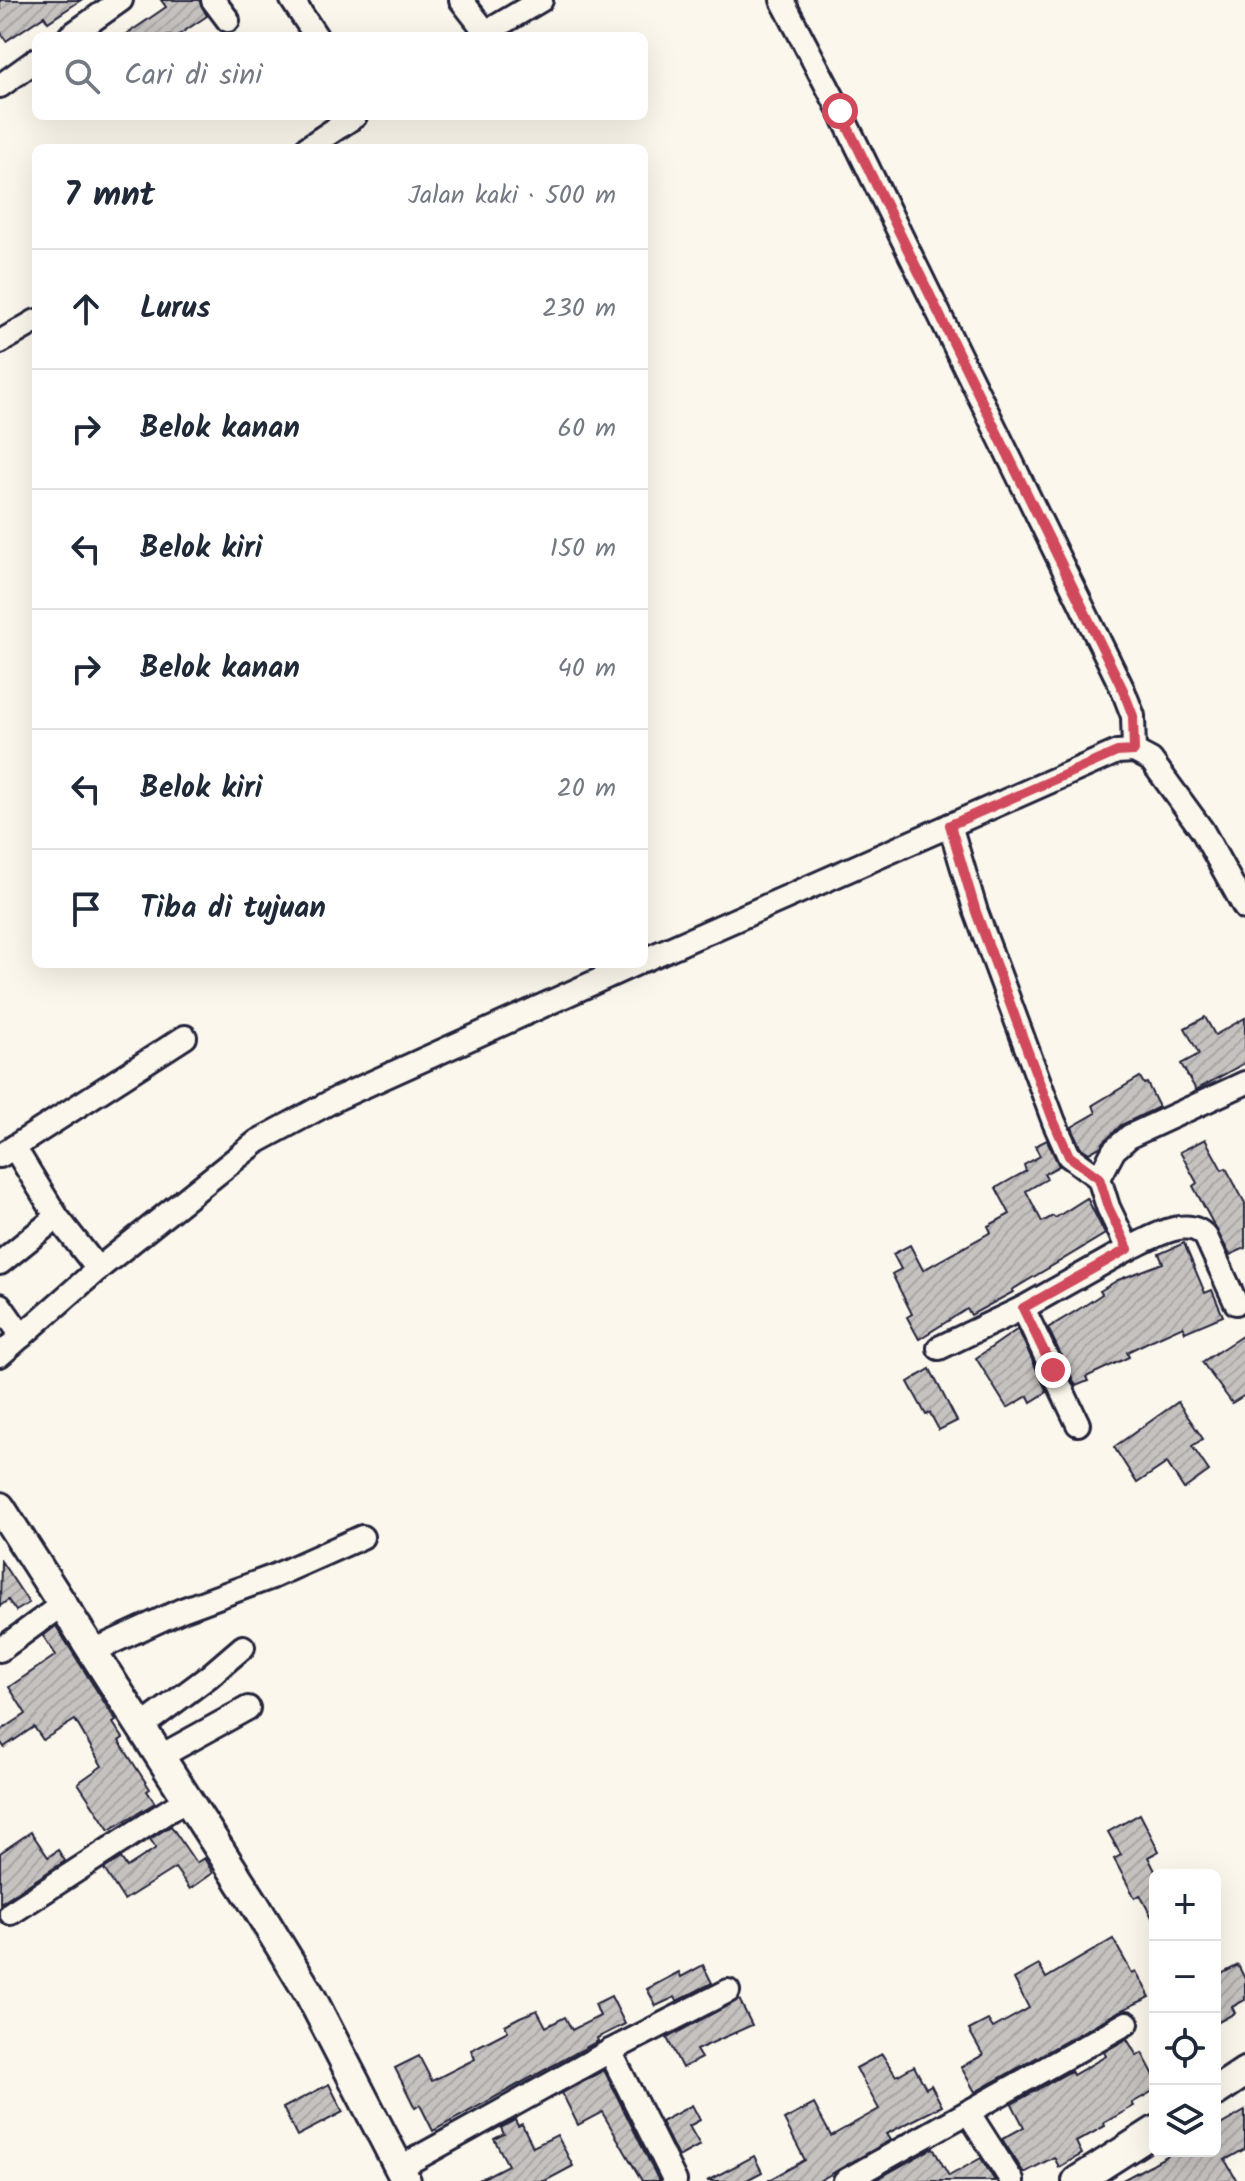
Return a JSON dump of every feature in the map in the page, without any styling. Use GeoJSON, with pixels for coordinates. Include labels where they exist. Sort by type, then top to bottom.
{"type":"FeatureCollection","features":[{"type":"Feature","properties":{"kind":"street"},"geometry":{"type":"LineString","coordinates":[[76,32],[121,0]]}},
{"type":"Feature","properties":{"kind":"street"},"geometry":{"type":"LineString","coordinates":[[213,0],[228,20]]}},
{"type":"Feature","properties":{"kind":"street"},"geometry":{"type":"LineString","coordinates":[[292,0],[313,32]]}},
{"type":"Feature","properties":{"kind":"street"},"geometry":{"type":"LineString","coordinates":[[461,0],[482,32]]}},
{"type":"Feature","properties":{"kind":"street"},"geometry":{"type":"LineString","coordinates":[[486,32],[541,0]]}},
{"type":"Feature","properties":{"kind":"street"},"geometry":{"type":"LineString","coordinates":[[782,0],[840,111],[1123,690],[1133,716],[1134,751]]}},
{"type":"Feature","properties":{"kind":"street"},"geometry":{"type":"LineString","coordinates":[[0,86],[32,63]]}},
{"type":"Feature","properties":{"kind":"street"},"geometry":{"type":"LineString","coordinates":[[313,144],[349,120]]}},
{"type":"Feature","properties":{"kind":"street"},"geometry":{"type":"LineString","coordinates":[[0,342],[32,323]]}},
{"type":"Feature","properties":{"kind":"street"},"geometry":{"type":"LineString","coordinates":[[648,958],[1117,752],[1134,751],[1151,760],[1193,817],[1245,908]]}},
{"type":"Feature","properties":{"kind":"street"},"geometry":{"type":"LineString","coordinates":[[950,825],[976,912],[1054,1122],[1069,1156],[1099,1178],[1108,1207],[1128,1249]]}},
{"type":"Feature","properties":{"kind":"street"},"geometry":{"type":"LineString","coordinates":[[0,1355],[98,1269],[258,1141],[301,1116],[626,968]]}},
{"type":"Feature","properties":{"kind":"street"},"geometry":{"type":"LineString","coordinates":[[98,1269],[7,1151],[185,1037]]}},
{"type":"Feature","properties":{"kind":"street"},"geometry":{"type":"LineString","coordinates":[[1099,1178],[1114,1150],[1130,1136],[1245,1083]]}},
{"type":"Feature","properties":{"kind":"street"},"geometry":{"type":"LineString","coordinates":[[0,1263],[57,1217]]}},
{"type":"Feature","properties":{"kind":"street"},"geometry":{"type":"LineString","coordinates":[[939,1348],[1023,1308],[1128,1249],[1168,1231],[1186,1227],[1200,1229],[1206,1237],[1236,1303]]}},
{"type":"Feature","properties":{"kind":"street"},"geometry":{"type":"LineString","coordinates":[[0,1305],[22,1336]]}},
{"type":"Feature","properties":{"kind":"street"},"geometry":{"type":"LineString","coordinates":[[1023,1308],[1078,1424]]}},
{"type":"Feature","properties":{"kind":"street"},"geometry":{"type":"LineString","coordinates":[[0,1507],[188,1798],[310,1995],[402,2174],[610,2051],[728,1991]]}},
{"type":"Feature","properties":{"kind":"street"},"geometry":{"type":"LineString","coordinates":[[93,1651],[182,1610],[272,1577],[362,1537]]}},
{"type":"Feature","properties":{"kind":"street"},"geometry":{"type":"LineString","coordinates":[[0,1650],[64,1603]]}},
{"type":"Feature","properties":{"kind":"street"},"geometry":{"type":"LineString","coordinates":[[141,1727],[243,1647]]}},
{"type":"Feature","properties":{"kind":"street"},"geometry":{"type":"LineString","coordinates":[[161,1756],[248,1708]]}},
{"type":"Feature","properties":{"kind":"street"},"geometry":{"type":"LineString","coordinates":[[11,1913],[188,1798]]}},
{"type":"Feature","properties":{"kind":"street"},"geometry":{"type":"LineString","coordinates":[[845,2181],[1127,2023]]}},
{"type":"Feature","properties":{"kind":"street"},"geometry":{"type":"LineString","coordinates":[[610,2051],[675,2181]]}},
{"type":"Feature","properties":{"kind":"street"},"geometry":{"type":"LineString","coordinates":[[1221,2088],[1245,2072]]}},
{"type":"Feature","properties":{"kind":"street"},"geometry":{"type":"LineString","coordinates":[[968,2112],[1012,2181]]}},
{"type":"Feature","properties":{"kind":"street"},"geometry":{"type":"LineString","coordinates":[[1077,2181],[1149,2135]]}},
{"type":"Feature","properties":{"kind":"building"},"geometry":{"type":"Polygon","coordinates":[[[0,0],[81,0],[48,22],[44,16],[6,41],[0,31],[0,0]]]}},
{"type":"Feature","properties":{"kind":"building"},"geometry":{"type":"Polygon","coordinates":[[[161,0],[199,0],[207,16],[183,32],[130,32],[166,7],[161,0]]]}},
{"type":"Feature","properties":{"kind":"building"},"geometry":{"type":"Polygon","coordinates":[[[1205,1017],[1215,1035],[1245,1018],[1245,1063],[1196,1090],[1181,1064],[1199,1054],[1185,1028],[1205,1017]]]}},
{"type":"Feature","properties":{"kind":"building"},"geometry":{"type":"Polygon","coordinates":[[[1140,1077],[1144,1084],[1147,1083],[1159,1107],[1121,1125],[1100,1147],[1089,1153],[1080,1147],[1072,1127],[1096,1113],[1093,1105],[1140,1077]]]}},
{"type":"Feature","properties":{"kind":"building"},"geometry":{"type":"Polygon","coordinates":[[[1205,1139],[1222,1170],[1226,1168],[1245,1203],[1245,1248],[1230,1255],[1193,1186],[1197,1183],[1180,1152],[1205,1139]]]}},
{"type":"Feature","properties":{"kind":"building"},"geometry":{"type":"Polygon","coordinates":[[[1047,1140],[1059,1166],[1044,1174],[1047,1179],[1026,1191],[1042,1222],[1053,1216],[1055,1218],[1087,1198],[1105,1234],[1013,1292],[971,1315],[967,1309],[919,1339],[907,1317],[912,1314],[892,1274],[901,1269],[893,1254],[910,1245],[923,1270],[991,1232],[988,1226],[1010,1214],[996,1188],[1026,1171],[1024,1165],[1040,1156],[1035,1146],[1047,1140]]]}},
{"type":"Feature","properties":{"kind":"building"},"geometry":{"type":"Polygon","coordinates":[[[1184,1243],[1205,1293],[1212,1290],[1223,1316],[1185,1332],[1183,1326],[1150,1341],[1127,1352],[1129,1357],[1086,1377],[1088,1381],[1076,1386],[1048,1328],[1102,1294],[1100,1291],[1118,1280],[1163,1263],[1159,1254],[1184,1243]]]}},
{"type":"Feature","properties":{"kind":"building"},"geometry":{"type":"Polygon","coordinates":[[[1018,1329],[1047,1392],[1031,1402],[1028,1396],[1007,1408],[976,1358],[1018,1329]]]}},
{"type":"Feature","properties":{"kind":"building"},"geometry":{"type":"Polygon","coordinates":[[[1245,1334],[1245,1395],[1232,1403],[1202,1362],[1245,1334]]]}},
{"type":"Feature","properties":{"kind":"building"},"geometry":{"type":"Polygon","coordinates":[[[930,1369],[957,1421],[939,1430],[930,1413],[926,1415],[908,1382],[930,1369]]]}},
{"type":"Feature","properties":{"kind":"building"},"geometry":{"type":"Polygon","coordinates":[[[1178,1402],[1203,1439],[1192,1446],[1209,1471],[1184,1489],[1167,1463],[1137,1483],[1114,1447],[1178,1402]]]}},
{"type":"Feature","properties":{"kind":"building"},"geometry":{"type":"Polygon","coordinates":[[[1,1561],[29,1603],[16,1611],[8,1600],[0,1606],[1,1561]]]}},
{"type":"Feature","properties":{"kind":"building"},"geometry":{"type":"Polygon","coordinates":[[[56,1626],[116,1721],[113,1723],[123,1738],[119,1741],[150,1789],[147,1791],[155,1803],[109,1830],[78,1783],[102,1766],[75,1720],[43,1740],[34,1727],[4,1747],[0,1741],[0,1731],[26,1714],[9,1687],[56,1655],[43,1636],[56,1626]]]}},
{"type":"Feature","properties":{"kind":"building"},"geometry":{"type":"Polygon","coordinates":[[[1140,1814],[1159,1851],[1148,1857],[1154,1869],[1149,1869],[1149,1912],[1140,1895],[1135,1898],[1114,1859],[1121,1855],[1108,1832],[1140,1814]]]}},
{"type":"Feature","properties":{"kind":"building"},"geometry":{"type":"Polygon","coordinates":[[[171,1826],[196,1863],[204,1858],[213,1873],[190,1889],[175,1868],[124,1900],[104,1869],[121,1858],[127,1867],[156,1848],[150,1839],[171,1826]]]}},
{"type":"Feature","properties":{"kind":"building"},"geometry":{"type":"Polygon","coordinates":[[[31,1832],[48,1857],[58,1850],[65,1861],[0,1903],[0,1853],[31,1832]]]}},
{"type":"Feature","properties":{"kind":"building"},"geometry":{"type":"Polygon","coordinates":[[[1113,1939],[1132,1973],[1136,1971],[1149,1997],[975,2092],[961,2067],[983,2055],[969,2030],[988,2020],[993,2028],[1029,2008],[1014,1979],[1039,1965],[1046,1978],[1113,1939]]]}},
{"type":"Feature","properties":{"kind":"building"},"geometry":{"type":"Polygon","coordinates":[[[703,1965],[712,1983],[677,2001],[675,1997],[656,2006],[647,1989],[679,1972],[681,1977],[703,1965]]]}},
{"type":"Feature","properties":{"kind":"building"},"geometry":{"type":"Polygon","coordinates":[[[1238,1965],[1245,1979],[1245,2000],[1232,2007],[1235,2013],[1221,2021],[1221,2013],[1221,1974],[1238,1965]]]}},
{"type":"Feature","properties":{"kind":"building"},"geometry":{"type":"Polygon","coordinates":[[[611,1996],[625,2024],[433,2131],[420,2105],[415,2108],[395,2068],[419,2056],[432,2081],[475,2059],[471,2050],[508,2031],[505,2025],[520,2017],[537,2010],[546,2027],[565,2017],[572,2030],[600,2016],[595,2004],[611,1996]]]}},
{"type":"Feature","properties":{"kind":"building"},"geometry":{"type":"Polygon","coordinates":[[[739,1999],[752,2025],[696,2050],[701,2058],[682,2068],[667,2038],[739,1999]]]}},
{"type":"Feature","properties":{"kind":"building"},"geometry":{"type":"Polygon","coordinates":[[[1127,2039],[1137,2056],[1142,2053],[1149,2066],[1149,2093],[1104,2123],[1105,2126],[1076,2142],[1082,2154],[1059,2167],[1054,2157],[1024,2173],[1002,2139],[1024,2127],[1012,2104],[1071,2071],[1073,2075],[1106,2056],[1104,2052],[1127,2039]]]}},
{"type":"Feature","properties":{"kind":"building"},"geometry":{"type":"Polygon","coordinates":[[[882,2054],[896,2076],[914,2066],[926,2088],[931,2085],[942,2106],[886,2134],[890,2140],[819,2181],[767,2181],[805,2160],[784,2120],[814,2104],[831,2136],[879,2109],[856,2068],[882,2054]]]}},
{"type":"Feature","properties":{"kind":"building"},"geometry":{"type":"Polygon","coordinates":[[[604,2070],[659,2181],[642,2181],[602,2112],[578,2125],[562,2093],[604,2070]]]}},
{"type":"Feature","properties":{"kind":"building"},"geometry":{"type":"Polygon","coordinates":[[[329,2084],[343,2112],[297,2136],[283,2108],[329,2084]]]}},
{"type":"Feature","properties":{"kind":"building"},"geometry":{"type":"Polygon","coordinates":[[[692,2105],[700,2120],[689,2126],[700,2145],[678,2157],[661,2122],[692,2105]]]}},
{"type":"Feature","properties":{"kind":"building"},"geometry":{"type":"Polygon","coordinates":[[[1245,2111],[1245,2149],[1225,2160],[1237,2181],[1121,2181],[1165,2157],[1221,2157],[1221,2125],[1245,2111]]]}},
{"type":"Feature","properties":{"kind":"building"},"geometry":{"type":"Polygon","coordinates":[[[515,2120],[518,2126],[522,2124],[533,2147],[557,2135],[573,2166],[545,2181],[477,2181],[508,2165],[494,2139],[504,2134],[501,2128],[515,2120]]]}},
{"type":"Feature","properties":{"kind":"building"},"geometry":{"type":"Polygon","coordinates":[[[933,2148],[949,2176],[981,2158],[995,2181],[874,2181],[933,2148]]]}},
{"type":"Feature","properties":{"kind":"building"},"geometry":{"type":"Polygon","coordinates":[[[754,2156],[762,2172],[745,2181],[707,2181],[754,2156]]]}},
{"type":"Feature","properties":{"kind":"route"},"geometry":{"type":"LineString","coordinates":[[840,111],[1133,716],[1134,751],[1117,752],[950,825],[976,912],[1054,1122],[1069,1156],[1099,1178],[1108,1207],[1128,1249],[1023,1308],[1053,1370]]}}]}
